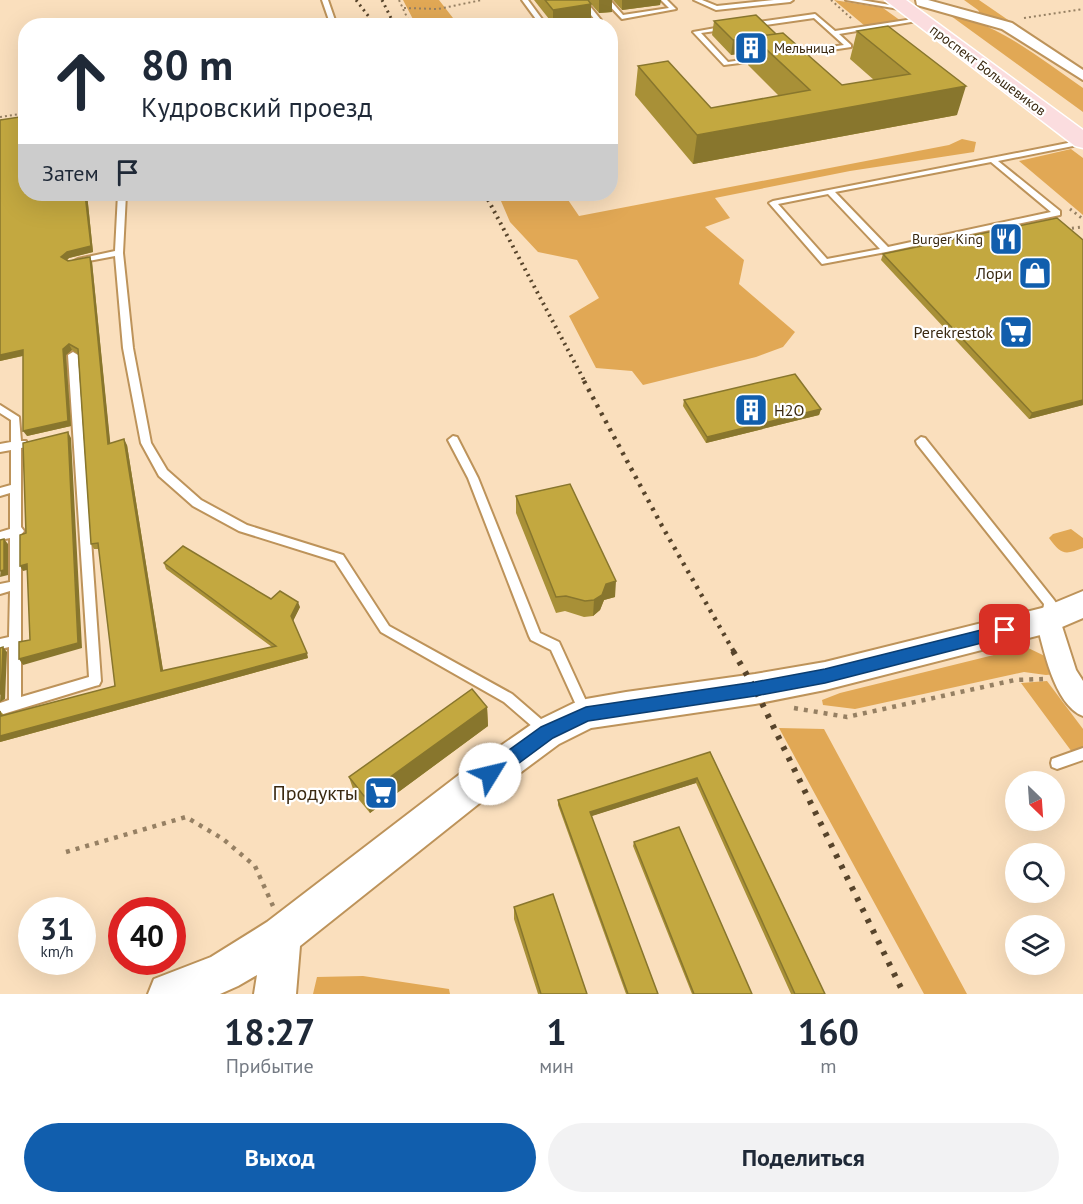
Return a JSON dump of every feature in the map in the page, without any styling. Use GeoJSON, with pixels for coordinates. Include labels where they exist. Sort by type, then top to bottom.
{"type":"FeatureCollection","features":[{"type":"Feature","properties":{"kind":"main road","name":"проспект Большевиков"},"geometry":{"type":"LineString","coordinates":[[911,6],[1083,121]]}},
{"type":"Feature","properties":{"kind":"main road","name":"проспект Большевиков"},"geometry":{"type":"LineString","coordinates":[[977,52],[1083,141]]}},
{"type":"Feature","properties":{"kind":"street"},"geometry":{"type":"LineString","coordinates":[[911,6],[1007,26],[1083,75]]}},
{"type":"Feature","properties":{"kind":"street"},"geometry":{"type":"LineString","coordinates":[[169,994],[224,972],[281,936],[473,786],[547,733],[586,714],[755,689],[825,676],[1048,620],[1083,604]]}},
{"type":"Feature","properties":{"kind":"street"},"geometry":{"type":"LineString","coordinates":[[1048,620],[1064,674],[1083,704]]}},
{"type":"Feature","properties":{"kind":"street"},"geometry":{"type":"LineString","coordinates":[[274,994],[281,936]]}},
{"type":"Feature","properties":{"kind":"lane"},"geometry":{"type":"LineString","coordinates":[[325,0],[331,18]]}},
{"type":"Feature","properties":{"kind":"lane"},"geometry":{"type":"LineString","coordinates":[[525,0],[538,18]]}},
{"type":"Feature","properties":{"kind":"lane"},"geometry":{"type":"LineString","coordinates":[[582,0],[597,18]]}},
{"type":"Feature","properties":{"kind":"lane"},"geometry":{"type":"LineString","coordinates":[[607,0],[622,17],[673,9],[663,0]]}},
{"type":"Feature","properties":{"kind":"lane"},"geometry":{"type":"LineString","coordinates":[[697,0],[716,8],[787,0]]}},
{"type":"Feature","properties":{"kind":"lane"},"geometry":{"type":"LineString","coordinates":[[849,0],[911,6]]}},
{"type":"Feature","properties":{"kind":"lane"},"geometry":{"type":"LineString","coordinates":[[834,33],[864,28],[911,6]]}},
{"type":"Feature","properties":{"kind":"lane"},"geometry":{"type":"LineString","coordinates":[[744,26],[815,16],[849,46],[782,56]]}},
{"type":"Feature","properties":{"kind":"lane"},"geometry":{"type":"LineString","coordinates":[[732,27],[696,32],[726,64],[771,57]]}},
{"type":"Feature","properties":{"kind":"lane"},"geometry":{"type":"LineString","coordinates":[[992,159],[1057,213],[825,262],[773,203],[830,191],[1083,141]]}},
{"type":"Feature","properties":{"kind":"lane"},"geometry":{"type":"LineString","coordinates":[[830,191],[886,249]]}},
{"type":"Feature","properties":{"kind":"lane"},"geometry":{"type":"LineString","coordinates":[[122,201],[119,253],[128,348],[146,443],[163,473],[197,503],[243,528],[339,558],[385,629],[508,698],[547,733]]}},
{"type":"Feature","properties":{"kind":"lane"},"geometry":{"type":"LineString","coordinates":[[70,262],[119,253]]}},
{"type":"Feature","properties":{"kind":"lane"},"geometry":{"type":"LineString","coordinates":[[0,709],[95,681],[73,432],[73,356]]}},
{"type":"Feature","properties":{"kind":"lane"},"geometry":{"type":"LineString","coordinates":[[0,408],[16,419],[15,704]]}},
{"type":"Feature","properties":{"kind":"lane"},"geometry":{"type":"LineString","coordinates":[[0,448],[37,440]]}},
{"type":"Feature","properties":{"kind":"lane"},"geometry":{"type":"LineString","coordinates":[[453,440],[473,478],[535,636],[555,646],[586,714]]}},
{"type":"Feature","properties":{"kind":"lane"},"geometry":{"type":"LineString","coordinates":[[921,441],[1050,603],[1048,620]]}},
{"type":"Feature","properties":{"kind":"lane"},"geometry":{"type":"LineString","coordinates":[[0,492],[16,488]]}},
{"type":"Feature","properties":{"kind":"lane"},"geometry":{"type":"LineString","coordinates":[[0,536],[17,532]]}},
{"type":"Feature","properties":{"kind":"lane"},"geometry":{"type":"LineString","coordinates":[[0,589],[15,585]]}},
{"type":"Feature","properties":{"kind":"lane"},"geometry":{"type":"LineString","coordinates":[[0,644],[15,640]]}},
{"type":"Feature","properties":{"kind":"lane"},"geometry":{"type":"LineString","coordinates":[[1057,763],[1083,754]]}},
{"type":"Feature","properties":{"kind":"path"},"geometry":{"type":"LineString","coordinates":[[399,0],[408,18]]}},
{"type":"Feature","properties":{"kind":"path"},"geometry":{"type":"LineString","coordinates":[[404,8],[438,9],[482,0]]}},
{"type":"Feature","properties":{"kind":"path"},"geometry":{"type":"LineString","coordinates":[[831,0],[864,28]]}},
{"type":"Feature","properties":{"kind":"path"},"geometry":{"type":"LineString","coordinates":[[1024,18],[1083,9]]}},
{"type":"Feature","properties":{"kind":"path"},"geometry":{"type":"LineString","coordinates":[[0,117],[18,114]]}},
{"type":"Feature","properties":{"kind":"path"},"geometry":{"type":"LineString","coordinates":[[1061,229],[1083,227]]}},
{"type":"Feature","properties":{"kind":"path"},"geometry":{"type":"LineString","coordinates":[[788,707],[847,717],[1015,680],[1051,678]]}},
{"type":"Feature","properties":{"kind":"path"},"geometry":{"type":"LineString","coordinates":[[66,852],[186,817],[223,839],[255,866],[274,908],[281,936]]}},
{"type":"Feature","properties":{"kind":"shaded area"},"geometry":{"type":"Polygon","coordinates":[[[403,0],[439,0],[453,18],[412,18],[403,0]]]}},
{"type":"Feature","properties":{"kind":"shaded area"},"geometry":{"type":"Polygon","coordinates":[[[834,0],[883,8],[901,21],[865,26],[834,0]]]}},
{"type":"Feature","properties":{"kind":"shaded area"},"geometry":{"type":"Polygon","coordinates":[[[964,0],[979,0],[1020,28],[981,15],[964,0]]]}},
{"type":"Feature","properties":{"kind":"shaded area"},"geometry":{"type":"Polygon","coordinates":[[[951,16],[973,20],[1006,36],[1083,88],[1083,112],[951,16]]]}},
{"type":"Feature","properties":{"kind":"shaded area"},"geometry":{"type":"Polygon","coordinates":[[[962,139],[976,142],[974,152],[850,171],[715,198],[730,218],[705,227],[744,260],[739,284],[795,332],[783,347],[756,357],[643,385],[632,371],[596,368],[569,316],[599,298],[577,260],[538,252],[510,222],[501,201],[569,201],[579,216],[949,145],[962,139]]]}},
{"type":"Feature","properties":{"kind":"shaded area"},"geometry":{"type":"Polygon","coordinates":[[[1071,149],[1083,158],[1083,215],[1019,161],[1071,149]]]}},
{"type":"Feature","properties":{"kind":"shaded area"},"geometry":{"type":"Polygon","coordinates":[[[1071,529],[1083,538],[1083,548],[1064,552],[1057,548],[1049,538],[1053,534],[1071,529]]]}},
{"type":"Feature","properties":{"kind":"shaded area"},"geometry":{"type":"Polygon","coordinates":[[[1026,647],[1049,658],[1056,674],[1024,672],[855,709],[823,705],[822,700],[840,693],[1026,647]]]}},
{"type":"Feature","properties":{"kind":"shaded area"},"geometry":{"type":"Polygon","coordinates":[[[1047,681],[1083,729],[1083,747],[1072,752],[1021,683],[1047,681]]]}},
{"type":"Feature","properties":{"kind":"shaded area"},"geometry":{"type":"Polygon","coordinates":[[[779,728],[824,729],[967,994],[924,994],[779,728]]]}},
{"type":"Feature","properties":{"kind":"shaded area"},"geometry":{"type":"Polygon","coordinates":[[[363,976],[449,989],[450,994],[313,994],[317,977],[363,976]]]}},
{"type":"Feature","properties":{"kind":"building"},"geometry":{"type":"Polygon","coordinates":[[[545,0],[588,0],[591,4],[553,10],[545,0]]]}},
{"type":"Feature","properties":{"kind":"building"},"geometry":{"type":"Polygon","coordinates":[[[756,15],[776,34],[753,37],[752,42],[743,43],[739,39],[733,40],[714,21],[756,15]]]}},
{"type":"Feature","properties":{"kind":"building"},"geometry":{"type":"Polygon","coordinates":[[[888,26],[966,86],[697,135],[638,66],[668,61],[711,108],[810,90],[753,37],[783,33],[842,85],[910,74],[857,31],[888,26]]]}},
{"type":"Feature","properties":{"kind":"building"},"geometry":{"type":"Polygon","coordinates":[[[18,117],[18,201],[86,201],[91,246],[67,252],[61,257],[68,261],[90,257],[108,444],[124,439],[161,671],[276,646],[164,563],[183,546],[271,599],[280,591],[298,602],[291,616],[307,653],[0,736],[0,711],[1,716],[115,686],[98,543],[91,544],[78,349],[69,344],[63,349],[68,421],[23,431],[23,350],[0,355],[0,120],[18,117]]]}},
{"type":"Feature","properties":{"kind":"building","name":"Perekrestok"},"geometry":{"type":"Polygon","coordinates":[[[1057,218],[1083,240],[1083,400],[1032,413],[883,254],[1057,218]]]}},
{"type":"Feature","properties":{"kind":"building","name":"H2O"},"geometry":{"type":"Polygon","coordinates":[[[795,374],[821,409],[707,437],[684,400],[795,374]]]}},
{"type":"Feature","properties":{"kind":"building"},"geometry":{"type":"Polygon","coordinates":[[[68,432],[78,643],[19,659],[19,642],[30,640],[27,564],[20,566],[20,535],[26,533],[23,443],[68,432]]]}},
{"type":"Feature","properties":{"kind":"building"},"geometry":{"type":"Polygon","coordinates":[[[570,484],[616,581],[606,584],[602,595],[594,600],[556,597],[516,496],[570,484]]]}},
{"type":"Feature","properties":{"kind":"building"},"geometry":{"type":"Polygon","coordinates":[[[4,539],[4,570],[0,571],[0,540],[4,539]]]}},
{"type":"Feature","properties":{"kind":"building"},"geometry":{"type":"Polygon","coordinates":[[[3,647],[1,694],[0,694],[0,648],[3,647]]]}},
{"type":"Feature","properties":{"kind":"building"},"geometry":{"type":"Polygon","coordinates":[[[472,689],[487,707],[364,796],[349,777],[472,689]]]}},
{"type":"Feature","properties":{"kind":"building"},"geometry":{"type":"Polygon","coordinates":[[[710,752],[825,994],[795,994],[697,778],[590,812],[658,994],[628,994],[558,800],[710,752]]]}},
{"type":"Feature","properties":{"kind":"building"},"geometry":{"type":"Polygon","coordinates":[[[679,827],[752,994],[694,994],[634,842],[679,827]]]}},
{"type":"Feature","properties":{"kind":"building"},"geometry":{"type":"Polygon","coordinates":[[[553,894],[587,994],[541,994],[514,907],[553,894]]]}},
{"type":"Feature","properties":{"kind":"railway"},"geometry":{"type":"LineString","coordinates":[[356,0],[370,18]]}},
{"type":"Feature","properties":{"kind":"railway"},"geometry":{"type":"LineString","coordinates":[[382,0],[391,18]]}},
{"type":"Feature","properties":{"kind":"railway"},"geometry":{"type":"LineString","coordinates":[[489,201],[585,382]]}},
{"type":"Feature","properties":{"kind":"railway"},"geometry":{"type":"LineString","coordinates":[[584,381],[662,526],[734,652]]}},
{"type":"Feature","properties":{"kind":"railway"},"geometry":{"type":"LineString","coordinates":[[733,651],[755,689],[904,994]]}},
{"type":"Feature","properties":{"kind":"place","name":"Мельница"},"geometry":{"type":"Point","coordinates":[751,48]}},
{"type":"Feature","properties":{"kind":"place","name":"Burger King"},"geometry":{"type":"Point","coordinates":[1006,239]}},
{"type":"Feature","properties":{"kind":"place","name":"Лори"},"geometry":{"type":"Point","coordinates":[1035,273]}},
{"type":"Feature","properties":{"kind":"place","name":"Perekrestok"},"geometry":{"type":"Point","coordinates":[1016,332]}},
{"type":"Feature","properties":{"kind":"place","name":"H2O"},"geometry":{"type":"Point","coordinates":[751,410]}},
{"type":"Feature","properties":{"kind":"place","name":"Продукты"},"geometry":{"type":"Point","coordinates":[381,793]}},
{"type":"Feature","properties":{"kind":"route"},"geometry":{"type":"LineString","coordinates":[[490,774],[547,733],[586,714],[755,689],[825,676],[1005,630]]}}]}
